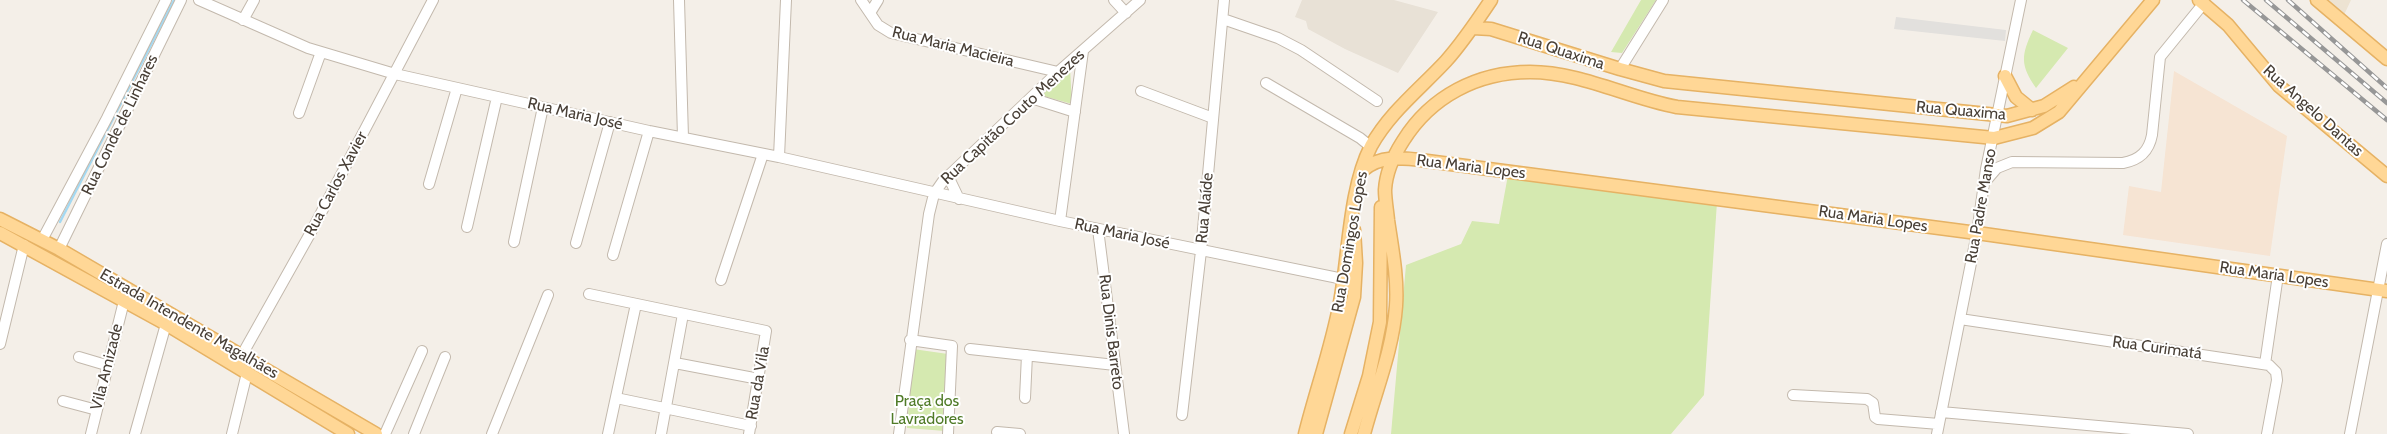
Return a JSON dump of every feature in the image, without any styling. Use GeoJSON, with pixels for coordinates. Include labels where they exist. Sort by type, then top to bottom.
{"type":"FeatureCollection","features":[{"type":"Feature","properties":{"kind":"main road","name":"Rua Domingos Lopes"},"geometry":{"type":"LineString","coordinates":[[1305,434],[1337,317],[1362,171],[1371,147],[1390,117],[1445,61],[1472,28],[1491,0]]}},
{"type":"Feature","properties":{"kind":"main road"},"geometry":{"type":"LineString","coordinates":[[2086,78],[2153,0]]}},
{"type":"Feature","properties":{"kind":"main road"},"geometry":{"type":"LineString","coordinates":[[2317,0],[2387,59]]}},
{"type":"Feature","properties":{"kind":"main road","name":"Rua Angelo Dantas"},"geometry":{"type":"LineString","coordinates":[[2201,2],[2228,25],[2279,86],[2387,176]]}},
{"type":"Feature","properties":{"kind":"main road","name":"Rua Quaxima"},"geometry":{"type":"LineString","coordinates":[[1472,28],[1492,29],[1620,70],[1683,83],[1998,116],[2014,115],[2052,103],[2086,78]]}},
{"type":"Feature","properties":{"kind":"main road","name":"Rua Quaxima"},"geometry":{"type":"LineString","coordinates":[[1483,80],[1530,72],[1585,81],[1653,103],[1677,107],[1994,138],[2033,128],[2048,120],[2064,106],[2086,78]]}},
{"type":"Feature","properties":{"kind":"main road"},"geometry":{"type":"LineString","coordinates":[[2005,76],[2016,97],[2032,110]]}},
{"type":"Feature","properties":{"kind":"main road","name":"Rua Domingos Lopes"},"geometry":{"type":"LineString","coordinates":[[1364,434],[1392,339],[1396,306],[1395,272],[1385,190],[1392,158],[1409,132],[1432,106],[1454,90],[1483,80]]}},
{"type":"Feature","properties":{"kind":"main road"},"geometry":{"type":"LineString","coordinates":[[1957,112],[1964,120],[1963,128],[1958,134]]}},
{"type":"Feature","properties":{"kind":"main road","name":"Rua Maria Lopes"},"geometry":{"type":"LineString","coordinates":[[1362,171],[1374,161],[1392,158],[1435,162],[1977,233],[2382,291]]}},
{"type":"Feature","properties":{"kind":"main road"},"geometry":{"type":"LineString","coordinates":[[1351,434],[1369,376],[1380,322],[1382,289],[1380,225],[1385,190]]}},
{"type":"Feature","properties":{"kind":"main road"},"geometry":{"type":"LineString","coordinates":[[1316,434],[1354,296],[1356,247],[1353,217]]}},
{"type":"Feature","properties":{"kind":"main road","name":"Estrada Intendente Magalhães"},"geometry":{"type":"LineString","coordinates":[[0,219],[60,249],[376,434]]}},
{"type":"Feature","properties":{"kind":"main road","name":"Estrada Intendente Magalhães"},"geometry":{"type":"LineString","coordinates":[[0,233],[166,324],[348,434]]}},
{"type":"Feature","properties":{"kind":"street","name":"Rua Conde de Linhares"},"geometry":{"type":"LineString","coordinates":[[42,240],[107,118],[166,0]]}},
{"type":"Feature","properties":{"kind":"street","name":"Rua Conde de Linhares"},"geometry":{"type":"LineString","coordinates":[[60,249],[181,0]]}},
{"type":"Feature","properties":{"kind":"street","name":"Rua Maria José"},"geometry":{"type":"LineString","coordinates":[[199,0],[321,52],[395,74],[650,131],[778,157],[934,194],[1343,279]]}},
{"type":"Feature","properties":{"kind":"street"},"geometry":{"type":"LineString","coordinates":[[243,20],[254,0]]}},
{"type":"Feature","properties":{"kind":"street","name":"Rua Carlos Xavier"},"geometry":{"type":"LineString","coordinates":[[235,366],[311,232],[433,0]]}},
{"type":"Feature","properties":{"kind":"street"},"geometry":{"type":"LineString","coordinates":[[679,0],[683,137]]}},
{"type":"Feature","properties":{"kind":"street"},"geometry":{"type":"LineString","coordinates":[[778,157],[786,0]]}},
{"type":"Feature","properties":{"kind":"street","name":"Rua Maria Macieira"},"geometry":{"type":"LineString","coordinates":[[861,0],[878,25],[892,33],[1058,72]]}},
{"type":"Feature","properties":{"kind":"street"},"geometry":{"type":"LineString","coordinates":[[870,13],[878,0]]}},
{"type":"Feature","properties":{"kind":"street"},"geometry":{"type":"LineString","coordinates":[[1114,0],[1126,13]]}},
{"type":"Feature","properties":{"kind":"street","name":"Rua Capitão Couto Menezes"},"geometry":{"type":"LineString","coordinates":[[899,434],[910,340],[929,214],[934,194],[948,176],[1058,72],[1140,0]]}},
{"type":"Feature","properties":{"kind":"street","name":"Rua Alaíde"},"geometry":{"type":"LineString","coordinates":[[1182,415],[1201,251],[1224,0]]}},
{"type":"Feature","properties":{"kind":"street"},"geometry":{"type":"LineString","coordinates":[[1620,70],[1663,0]]}},
{"type":"Feature","properties":{"kind":"street","name":"Rua Padre Manso"},"geometry":{"type":"LineString","coordinates":[[1938,429],[2021,0]]}},
{"type":"Feature","properties":{"kind":"street"},"geometry":{"type":"LineString","coordinates":[[1984,184],[1997,168],[2012,162],[2123,163],[2132,161],[2143,154],[2149,146],[2152,135],[2160,57],[2201,2]]}},
{"type":"Feature","properties":{"kind":"street"},"geometry":{"type":"LineString","coordinates":[[1222,20],[1278,38],[1301,50],[1377,101]]}},
{"type":"Feature","properties":{"kind":"street"},"geometry":{"type":"LineString","coordinates":[[1060,221],[1083,51]]}},
{"type":"Feature","properties":{"kind":"street"},"geometry":{"type":"LineString","coordinates":[[299,113],[321,52]]}},
{"type":"Feature","properties":{"kind":"street"},"geometry":{"type":"LineString","coordinates":[[1266,83],[1360,138],[1371,147]]}},
{"type":"Feature","properties":{"kind":"street"},"geometry":{"type":"LineString","coordinates":[[429,184],[456,88]]}},
{"type":"Feature","properties":{"kind":"street"},"geometry":{"type":"LineString","coordinates":[[1142,91],[1213,118]]}},
{"type":"Feature","properties":{"kind":"street"},"geometry":{"type":"LineString","coordinates":[[467,227],[497,97]]}},
{"type":"Feature","properties":{"kind":"street"},"geometry":{"type":"LineString","coordinates":[[1032,98],[1075,112]]}},
{"type":"Feature","properties":{"kind":"street"},"geometry":{"type":"LineString","coordinates":[[514,242],[543,107]]}},
{"type":"Feature","properties":{"kind":"street"},"geometry":{"type":"LineString","coordinates":[[576,243],[610,122]]}},
{"type":"Feature","properties":{"kind":"street"},"geometry":{"type":"LineString","coordinates":[[613,255],[650,131]]}},
{"type":"Feature","properties":{"kind":"street"},"geometry":{"type":"LineString","coordinates":[[721,280],[762,154]]}},
{"type":"Feature","properties":{"kind":"street"},"geometry":{"type":"LineString","coordinates":[[948,176],[959,199]]}},
{"type":"Feature","properties":{"kind":"street","name":"Rua Dinis Barreto"},"geometry":{"type":"LineString","coordinates":[[1098,229],[1124,434]]}},
{"type":"Feature","properties":{"kind":"street"},"geometry":{"type":"LineString","coordinates":[[2350,434],[2382,291],[2387,244]]}},
{"type":"Feature","properties":{"kind":"street"},"geometry":{"type":"LineString","coordinates":[[0,344],[24,245]]}},
{"type":"Feature","properties":{"kind":"street"},"geometry":{"type":"LineString","coordinates":[[2266,434],[2277,380],[2273,368],[2265,364],[2278,275]]}},
{"type":"Feature","properties":{"kind":"street"},"geometry":{"type":"LineString","coordinates":[[589,294],[683,314],[661,434]]}},
{"type":"Feature","properties":{"kind":"street"},"geometry":{"type":"LineString","coordinates":[[492,434],[548,295]]}},
{"type":"Feature","properties":{"kind":"street","name":"Vila Amizade"},"geometry":{"type":"LineString","coordinates":[[91,434],[106,365],[124,301]]}},
{"type":"Feature","properties":{"kind":"street"},"geometry":{"type":"LineString","coordinates":[[608,434],[636,304]]}},
{"type":"Feature","properties":{"kind":"street","name":"Rua da Vila"},"geometry":{"type":"LineString","coordinates":[[683,314],[767,332],[750,430]]}},
{"type":"Feature","properties":{"kind":"street","name":"Rua Curimatá"},"geometry":{"type":"LineString","coordinates":[[1960,320],[2265,364]]}},
{"type":"Feature","properties":{"kind":"street"},"geometry":{"type":"LineString","coordinates":[[135,434],[166,324]]}},
{"type":"Feature","properties":{"kind":"street"},"geometry":{"type":"LineString","coordinates":[[910,340],[952,346],[948,434]]}},
{"type":"Feature","properties":{"kind":"street"},"geometry":{"type":"LineString","coordinates":[[970,349],[1115,365]]}},
{"type":"Feature","properties":{"kind":"street"},"geometry":{"type":"LineString","coordinates":[[385,434],[422,350]]}},
{"type":"Feature","properties":{"kind":"street"},"geometry":{"type":"LineString","coordinates":[[1025,398],[1027,355]]}},
{"type":"Feature","properties":{"kind":"street"},"geometry":{"type":"LineString","coordinates":[[79,357],[106,365]]}},
{"type":"Feature","properties":{"kind":"street"},"geometry":{"type":"LineString","coordinates":[[414,434],[445,357]]}},
{"type":"Feature","properties":{"kind":"street"},"geometry":{"type":"LineString","coordinates":[[675,363],[758,378]]}},
{"type":"Feature","properties":{"kind":"street"},"geometry":{"type":"LineString","coordinates":[[232,434],[248,373]]}},
{"type":"Feature","properties":{"kind":"street"},"geometry":{"type":"LineString","coordinates":[[1793,395],[1867,399],[1873,403],[1875,417],[1878,420],[1938,429]]}},
{"type":"Feature","properties":{"kind":"street"},"geometry":{"type":"LineString","coordinates":[[616,398],[666,408],[750,430]]}},
{"type":"Feature","properties":{"kind":"street"},"geometry":{"type":"LineString","coordinates":[[63,401],[97,410]]}},
{"type":"Feature","properties":{"kind":"street"},"geometry":{"type":"LineString","coordinates":[[1941,412],[2188,434]]}},
{"type":"Feature","properties":{"kind":"street"},"geometry":{"type":"LineString","coordinates":[[997,432],[1020,434]]}},
{"type":"Feature","properties":{"kind":"shaded area"},"geometry":{"type":"Polygon","coordinates":[[[1302,0],[1394,0],[1438,12],[1398,73],[1345,49],[1308,29],[1306,21],[1295,17],[1302,0]]]}},
{"type":"Feature","properties":{"kind":"shaded area"},"geometry":{"type":"Polygon","coordinates":[[[2321,0],[2351,0],[2344,15],[2321,0]]]}},
{"type":"Feature","properties":{"kind":"shaded area"},"geometry":{"type":"Polygon","coordinates":[[[1896,17],[2006,30],[2005,41],[1894,29],[1896,17]]]}},
{"type":"Feature","properties":{"kind":"shaded area"},"geometry":{"type":"Polygon","coordinates":[[[2174,71],[2287,136],[2270,256],[2123,235],[2129,186],[2161,192],[2174,71]]]}},
{"type":"Feature","properties":{"kind":"green space"},"geometry":{"type":"Polygon","coordinates":[[[1641,0],[1656,0],[1622,53],[1611,52],[1641,0]]]}},
{"type":"Feature","properties":{"kind":"green space"},"geometry":{"type":"Polygon","coordinates":[[[2033,30],[2068,48],[2036,88],[2027,73],[2024,60],[2026,46],[2033,30]]]}},
{"type":"Feature","properties":{"kind":"green space"},"geometry":{"type":"Polygon","coordinates":[[[1070,68],[1072,104],[1040,95],[1070,68]]]}},
{"type":"Feature","properties":{"kind":"green space"},"geometry":{"type":"Polygon","coordinates":[[[1508,175],[1717,202],[1704,395],[1671,434],[1391,434],[1406,265],[1461,244],[1472,221],[1499,224],[1508,175]]]}},
{"type":"Feature","properties":{"kind":"green space","name":"Praça dos Lavradores"},"geometry":{"type":"Polygon","coordinates":[[[913,349],[948,354],[945,431],[907,428],[913,349]]]}},
{"type":"Feature","properties":{"kind":"waterway"},"geometry":{"type":"LineString","coordinates":[[60,222],[174,0]]}},
{"type":"Feature","properties":{"kind":"railway"},"geometry":{"type":"LineString","coordinates":[[2243,0],[2387,120]]}},
{"type":"Feature","properties":{"kind":"railway"},"geometry":{"type":"LineString","coordinates":[[2266,0],[2387,103]]}},
{"type":"Feature","properties":{"kind":"railway"},"geometry":{"type":"LineString","coordinates":[[2288,0],[2387,88]]}}]}
